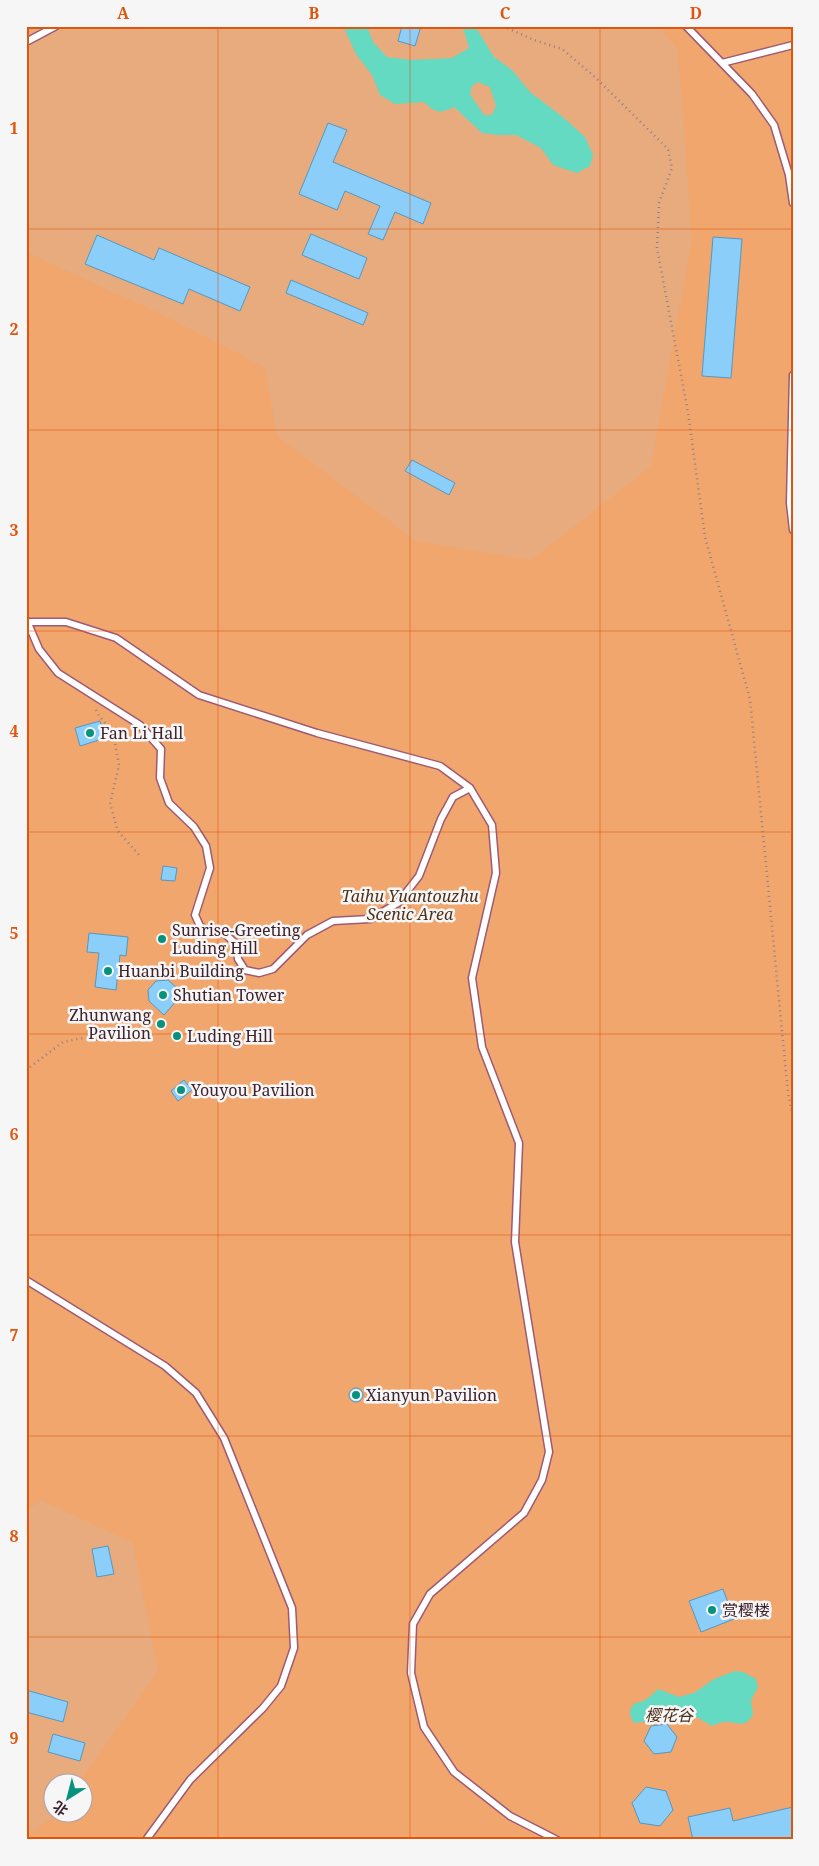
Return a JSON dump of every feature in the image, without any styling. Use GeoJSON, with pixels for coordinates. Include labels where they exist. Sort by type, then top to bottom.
{"type":"FeatureCollection","features":[{"type":"Feature","properties":{"kind":"lane"},"geometry":{"type":"LineString","coordinates":[[26,42],[56,26]]}},
{"type":"Feature","properties":{"kind":"lane"},"geometry":{"type":"LineString","coordinates":[[686,26],[752,94],[774,125],[789,175],[793,203]]}},
{"type":"Feature","properties":{"kind":"lane"},"geometry":{"type":"LineString","coordinates":[[722,63],[793,45]]}},
{"type":"Feature","properties":{"kind":"lane"},"geometry":{"type":"LineString","coordinates":[[793,375],[790,504],[793,530]]}},
{"type":"Feature","properties":{"kind":"lane"},"geometry":{"type":"LineString","coordinates":[[470,788],[453,798],[441,819],[419,876],[398,904],[370,919],[334,921],[307,935],[273,969],[259,973],[245,970],[238,959],[236,944],[224,933],[211,933],[200,926],[195,915],[210,868],[206,846],[194,827],[169,803],[160,778],[161,749],[140,725],[58,673],[39,649],[27,622],[66,622],[116,638],[199,695],[317,733],[440,766],[470,788],[492,825],[496,873],[472,978],[482,1046],[519,1143],[515,1242],[549,1452],[542,1480],[524,1513],[430,1594],[412,1624],[411,1673],[424,1727],[454,1772],[510,1816],[556,1840]]}},
{"type":"Feature","properties":{"kind":"lane"},"geometry":{"type":"LineString","coordinates":[[26,1280],[165,1366],[196,1393],[224,1438],[292,1608],[294,1648],[281,1686],[263,1708],[190,1780],[146,1840]]}},
{"type":"Feature","properties":{"kind":"path"},"geometry":{"type":"LineString","coordinates":[[503,26],[534,40],[562,49],[596,78],[668,148],[672,168],[659,203],[658,248],[688,412],[706,537],[750,699],[788,1093],[793,1117]]}},
{"type":"Feature","properties":{"kind":"path"},"geometry":{"type":"LineString","coordinates":[[94,696],[97,713],[113,733],[119,765],[110,804],[118,831],[140,856]]}},
{"type":"Feature","properties":{"kind":"path"},"geometry":{"type":"LineString","coordinates":[[26,1070],[63,1042],[83,1038],[108,1042]]}},
{"type":"Feature","properties":{"kind":"green space","name":"Taihu Yuantouzhu Scenic Area"},"geometry":{"type":"Polygon","coordinates":[[[26,26],[793,26],[793,1840],[26,1840],[26,26]]]}},
{"type":"Feature","properties":{"kind":"green space","name":"Taihu Yuantouzhu Scenic Area"},"geometry":{"type":"Polygon","coordinates":[[[659,26],[793,26],[793,1840],[26,1840],[26,1837],[44,1824],[92,1824],[92,1774],[84,1774],[158,1671],[133,1543],[41,1500],[26,1511],[26,252],[159,313],[264,367],[277,436],[416,541],[531,560],[651,466],[692,239],[678,50],[659,26]]]}},
{"type":"Feature","properties":{"kind":"shaded area"},"geometry":{"type":"Polygon","coordinates":[[[343,26],[367,26],[373,42],[387,57],[411,60],[452,58],[469,48],[464,31],[458,26],[475,26],[494,57],[512,70],[530,92],[585,137],[593,155],[590,166],[577,173],[553,165],[541,148],[516,135],[482,133],[454,107],[445,111],[438,111],[424,102],[395,104],[380,95],[372,75],[356,54],[343,26]],[[478,82],[472,86],[470,94],[484,115],[492,115],[496,106],[490,87],[478,82]]]}},
{"type":"Feature","properties":{"kind":"shaded area"},"geometry":{"type":"Polygon","coordinates":[[[735,1671],[743,1672],[756,1679],[758,1687],[751,1700],[753,1715],[745,1723],[724,1722],[712,1726],[693,1715],[634,1723],[631,1717],[630,1710],[635,1703],[645,1700],[658,1689],[679,1697],[694,1693],[714,1679],[735,1671]]]}},
{"type":"Feature","properties":{"kind":"building"},"geometry":{"type":"Polygon","coordinates":[[[402,26],[421,26],[415,46],[398,41],[402,26]]]}},
{"type":"Feature","properties":{"kind":"building"},"geometry":{"type":"Polygon","coordinates":[[[328,123],[347,130],[333,162],[431,203],[423,224],[395,212],[383,240],[368,234],[380,206],[345,191],[337,210],[299,194],[328,123]]]}},
{"type":"Feature","properties":{"kind":"building"},"geometry":{"type":"Polygon","coordinates":[[[311,234],[367,258],[359,279],[302,255],[311,234]]]}},
{"type":"Feature","properties":{"kind":"building"},"geometry":{"type":"Polygon","coordinates":[[[97,235],[154,260],[159,248],[250,287],[240,311],[189,289],[183,304],[85,264],[97,235]]]}},
{"type":"Feature","properties":{"kind":"building"},"geometry":{"type":"Polygon","coordinates":[[[713,237],[742,239],[731,378],[702,376],[713,237]]]}},
{"type":"Feature","properties":{"kind":"building"},"geometry":{"type":"Polygon","coordinates":[[[291,280],[368,313],[363,325],[286,293],[291,280]]]}},
{"type":"Feature","properties":{"kind":"building"},"geometry":{"type":"Polygon","coordinates":[[[412,460],[455,483],[449,495],[405,471],[412,460]]]}},
{"type":"Feature","properties":{"kind":"building","name":"Fan Li Hall"},"geometry":{"type":"Polygon","coordinates":[[[100,721],[105,738],[80,746],[75,728],[100,721]]]}},
{"type":"Feature","properties":{"kind":"building"},"geometry":{"type":"Polygon","coordinates":[[[163,866],[177,868],[175,881],[161,880],[163,866]]]}},
{"type":"Feature","properties":{"kind":"building","name":"Huanbi Building"},"geometry":{"type":"Polygon","coordinates":[[[89,933],[128,937],[126,956],[120,955],[116,990],[95,987],[99,953],[87,952],[89,933]]]}},
{"type":"Feature","properties":{"kind":"building","name":"Shutian Tower"},"geometry":{"type":"Polygon","coordinates":[[[168,980],[177,988],[177,1000],[164,1015],[149,1001],[148,990],[156,981],[168,980]]]}},
{"type":"Feature","properties":{"kind":"building","name":"Youyou Pavilion"},"geometry":{"type":"Polygon","coordinates":[[[184,1080],[192,1090],[178,1101],[171,1091],[184,1080]]]}},
{"type":"Feature","properties":{"kind":"building","name":"Xianyun Pavilion"},"geometry":{"type":"Polygon","coordinates":[[[353,1388],[359,1388],[363,1395],[359,1402],[353,1402],[349,1398],[349,1392],[353,1388]]]}},
{"type":"Feature","properties":{"kind":"building"},"geometry":{"type":"Polygon","coordinates":[[[108,1546],[114,1574],[97,1577],[92,1549],[108,1546]]]}},
{"type":"Feature","properties":{"kind":"building","name":"赏樱楼"},"geometry":{"type":"Polygon","coordinates":[[[723,1589],[734,1619],[701,1632],[689,1601],[723,1589]]]}},
{"type":"Feature","properties":{"kind":"building"},"geometry":{"type":"Polygon","coordinates":[[[26,1690],[68,1702],[63,1722],[26,1712],[26,1690]]]}},
{"type":"Feature","properties":{"kind":"building"},"geometry":{"type":"Polygon","coordinates":[[[667,1724],[677,1737],[671,1752],[654,1754],[644,1741],[651,1726],[667,1724]]]}},
{"type":"Feature","properties":{"kind":"building"},"geometry":{"type":"Polygon","coordinates":[[[53,1734],[85,1743],[80,1761],[48,1752],[53,1734]]]}},
{"type":"Feature","properties":{"kind":"building"},"geometry":{"type":"Polygon","coordinates":[[[646,1787],[666,1791],[673,1810],[660,1826],[640,1823],[632,1803],[646,1787]]]}},
{"type":"Feature","properties":{"kind":"building"},"geometry":{"type":"Polygon","coordinates":[[[793,1807],[793,1840],[693,1840],[688,1817],[730,1808],[733,1821],[793,1807]]]}},
{"type":"Feature","properties":{"kind":"place","name":"Fan Li Hall"},"geometry":{"type":"Point","coordinates":[90,733]}},
{"type":"Feature","properties":{"kind":"place","name":"Sunrise-Greeting Luding Hill"},"geometry":{"type":"Point","coordinates":[162,939]}},
{"type":"Feature","properties":{"kind":"place","name":"Huanbi Building"},"geometry":{"type":"Point","coordinates":[108,971]}},
{"type":"Feature","properties":{"kind":"place","name":"Shutian Tower"},"geometry":{"type":"Point","coordinates":[163,995]}},
{"type":"Feature","properties":{"kind":"place","name":"Zhunwang Pavilion"},"geometry":{"type":"Point","coordinates":[161,1024]}},
{"type":"Feature","properties":{"kind":"place","name":"Luding Hill"},"geometry":{"type":"Point","coordinates":[177,1036]}},
{"type":"Feature","properties":{"kind":"place","name":"Youyou Pavilion"},"geometry":{"type":"Point","coordinates":[181,1090]}},
{"type":"Feature","properties":{"kind":"place","name":"Xianyun Pavilion"},"geometry":{"type":"Point","coordinates":[356,1395]}},
{"type":"Feature","properties":{"kind":"place","name":"赏樱楼"},"geometry":{"type":"Point","coordinates":[712,1610]}},
{"type":"Feature","properties":{"kind":"park label","name":"樱花谷"},"geometry":{"type":"Point","coordinates":[669,1715]}}]}
